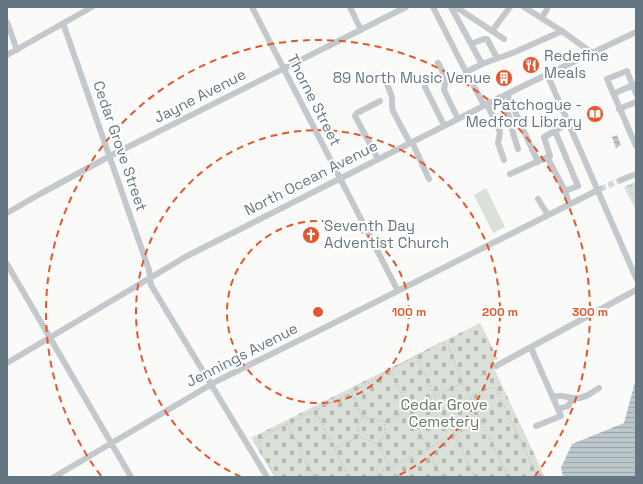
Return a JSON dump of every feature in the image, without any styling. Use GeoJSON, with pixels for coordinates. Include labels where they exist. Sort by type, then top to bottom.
{"type":"FeatureCollection","features":[{"type":"Feature","properties":{"kind":"street"},"geometry":{"type":"LineString","coordinates":[[7,55],[92,7]]}},
{"type":"Feature","properties":{"kind":"street","name":"Thorne Street"},"geometry":{"type":"LineString","coordinates":[[252,7],[398,291]]}},
{"type":"Feature","properties":{"kind":"street"},"geometry":{"type":"LineString","coordinates":[[350,7],[361,30]]}},
{"type":"Feature","properties":{"kind":"street","name":"Jayne Avenue"},"geometry":{"type":"LineString","coordinates":[[7,213],[110,156],[406,7]]}},
{"type":"Feature","properties":{"kind":"street"},"geometry":{"type":"LineString","coordinates":[[433,7],[466,72],[500,132],[498,142],[504,160]]}},
{"type":"Feature","properties":{"kind":"street"},"geometry":{"type":"LineString","coordinates":[[451,7],[482,64]]}},
{"type":"Feature","properties":{"kind":"street"},"geometry":{"type":"LineString","coordinates":[[456,7],[504,39]]}},
{"type":"Feature","properties":{"kind":"street"},"geometry":{"type":"LineString","coordinates":[[492,31],[510,7]]}},
{"type":"Feature","properties":{"kind":"street"},"geometry":{"type":"LineString","coordinates":[[524,7],[562,31],[592,53]]}},
{"type":"Feature","properties":{"kind":"street"},"geometry":{"type":"LineString","coordinates":[[542,18],[547,9]]}},
{"type":"Feature","properties":{"kind":"street"},"geometry":{"type":"LineString","coordinates":[[7,22],[17,50]]}},
{"type":"Feature","properties":{"kind":"street","name":"Cedar Grove Street"},"geometry":{"type":"LineString","coordinates":[[63,23],[149,270],[151,285],[267,477]]}},
{"type":"Feature","properties":{"kind":"street"},"geometry":{"type":"LineString","coordinates":[[466,72],[482,64],[516,52],[562,31]]}},
{"type":"Feature","properties":{"kind":"street","name":"North Ocean Avenue"},"geometry":{"type":"LineString","coordinates":[[7,364],[187,256],[500,97],[636,32]]}},
{"type":"Feature","properties":{"kind":"street"},"geometry":{"type":"LineString","coordinates":[[471,44],[487,39],[497,58]]}},
{"type":"Feature","properties":{"kind":"street"},"geometry":{"type":"LineString","coordinates":[[438,63],[446,78],[444,90],[458,119]]}},
{"type":"Feature","properties":{"kind":"street"},"geometry":{"type":"LineString","coordinates":[[635,143],[606,79],[627,71],[636,94]]}},
{"type":"Feature","properties":{"kind":"street"},"geometry":{"type":"LineString","coordinates":[[547,74],[599,189],[636,278]]}},
{"type":"Feature","properties":{"kind":"street"},"geometry":{"type":"LineString","coordinates":[[386,82],[392,97],[393,111],[411,142],[429,179]]}},
{"type":"Feature","properties":{"kind":"street"},"geometry":{"type":"LineString","coordinates":[[613,94],[633,85]]}},
{"type":"Feature","properties":{"kind":"street"},"geometry":{"type":"LineString","coordinates":[[425,87],[444,126]]}},
{"type":"Feature","properties":{"kind":"street"},"geometry":{"type":"LineString","coordinates":[[507,94],[538,162]]}},
{"type":"Feature","properties":{"kind":"street"},"geometry":{"type":"LineString","coordinates":[[500,97],[510,118],[518,149]]}},
{"type":"Feature","properties":{"kind":"street"},"geometry":{"type":"LineString","coordinates":[[378,159],[355,116],[356,113],[380,101]]}},
{"type":"Feature","properties":{"kind":"street"},"geometry":{"type":"LineString","coordinates":[[619,109],[636,102]]}},
{"type":"Feature","properties":{"kind":"street"},"geometry":{"type":"LineString","coordinates":[[510,174],[550,156],[544,137],[568,123]]}},
{"type":"Feature","properties":{"kind":"street"},"geometry":{"type":"LineString","coordinates":[[555,131],[578,186],[565,191]]}},
{"type":"Feature","properties":{"kind":"street"},"geometry":{"type":"LineString","coordinates":[[547,157],[565,191],[569,204]]}},
{"type":"Feature","properties":{"kind":"street"},"geometry":{"type":"LineString","coordinates":[[623,179],[636,174]]}},
{"type":"Feature","properties":{"kind":"street","name":"Jennings Avenue"},"geometry":{"type":"LineString","coordinates":[[54,477],[211,384],[599,189]]}},
{"type":"Feature","properties":{"kind":"street"},"geometry":{"type":"LineString","coordinates":[[538,199],[548,215]]}},
{"type":"Feature","properties":{"kind":"street"},"geometry":{"type":"LineString","coordinates":[[7,264],[131,477]]}},
{"type":"Feature","properties":{"kind":"street"},"geometry":{"type":"LineString","coordinates":[[496,366],[636,290]]}},
{"type":"Feature","properties":{"kind":"street"},"geometry":{"type":"LineString","coordinates":[[531,348],[561,416],[536,426]]}},
{"type":"Feature","properties":{"kind":"street"},"geometry":{"type":"LineString","coordinates":[[553,397],[564,395],[573,398],[585,396],[599,388]]}},
{"type":"Feature","properties":{"kind":"street"},"geometry":{"type":"LineString","coordinates":[[558,409],[568,406],[573,398]]}},
{"type":"Feature","properties":{"kind":"path"},"geometry":{"type":"LineString","coordinates":[[623,179],[636,201]]}},
{"type":"Feature","properties":{"kind":"path"},"geometry":{"type":"LineString","coordinates":[[276,477],[261,452],[259,443],[265,435],[351,393],[442,342],[449,347],[463,383],[508,477]]}},
{"type":"Feature","properties":{"kind":"path"},"geometry":{"type":"LineString","coordinates":[[416,356],[475,477]]}},
{"type":"Feature","properties":{"kind":"path"},"geometry":{"type":"LineString","coordinates":[[390,370],[442,477]]}},
{"type":"Feature","properties":{"kind":"path"},"geometry":{"type":"LineString","coordinates":[[363,417],[384,422],[463,383]]}},
{"type":"Feature","properties":{"kind":"path"},"geometry":{"type":"LineString","coordinates":[[470,398],[491,387],[495,387],[538,477]]}},
{"type":"Feature","properties":{"kind":"path"},"geometry":{"type":"LineString","coordinates":[[351,393],[363,417]]}},
{"type":"Feature","properties":{"kind":"path"},"geometry":{"type":"LineString","coordinates":[[315,410],[349,477]]}},
{"type":"Feature","properties":{"kind":"path"},"geometry":{"type":"LineString","coordinates":[[359,437],[358,423],[363,417]]}},
{"type":"Feature","properties":{"kind":"path"},"geometry":{"type":"LineString","coordinates":[[372,477],[482,421]]}},
{"type":"Feature","properties":{"kind":"path"},"geometry":{"type":"LineString","coordinates":[[378,444],[385,433],[384,422]]}},
{"type":"Feature","properties":{"kind":"path"},"geometry":{"type":"LineString","coordinates":[[287,424],[314,477]]}},
{"type":"Feature","properties":{"kind":"path"},"geometry":{"type":"LineString","coordinates":[[335,448],[359,437],[378,444],[395,477]]}},
{"type":"Feature","properties":{"kind":"green space"},"geometry":{"type":"Polygon","coordinates":[[[636,181],[636,209],[635,209],[624,187],[636,181]]]}},
{"type":"Feature","properties":{"kind":"green space"},"geometry":{"type":"Polygon","coordinates":[[[486,188],[505,227],[493,233],[474,195],[486,188]]]}},
{"type":"Feature","properties":{"kind":"green space","name":"Cedar Grove Cemetery"},"geometry":{"type":"Polygon","coordinates":[[[480,323],[498,359],[491,362],[545,477],[275,477],[251,438],[480,323]]]}},
{"type":"Feature","properties":{"kind":"shaded area"},"geometry":{"type":"Polygon","coordinates":[[[617,135],[621,145],[616,148],[612,137],[617,135]]]}},
{"type":"Feature","properties":{"kind":"shaded area"},"geometry":{"type":"Polygon","coordinates":[[[635,382],[636,477],[563,477],[561,468],[572,444],[624,423],[635,382]]]}},
{"type":"Feature","properties":{"kind":"tunnel"},"geometry":{"type":"LineString","coordinates":[[600,189],[621,180]]}},
{"type":"Feature","properties":{"kind":"place","name":"Redefine Meals"},"geometry":{"type":"Point","coordinates":[531,65]}},
{"type":"Feature","properties":{"kind":"place","name":"89 North Music Venue"},"geometry":{"type":"Point","coordinates":[504,78]}},
{"type":"Feature","properties":{"kind":"place","name":"Patchogue - Medford Library"},"geometry":{"type":"Point","coordinates":[595,114]}},
{"type":"Feature","properties":{"kind":"place","name":"Seventh Day Adventist Church"},"geometry":{"type":"Point","coordinates":[311,235]}}]}
